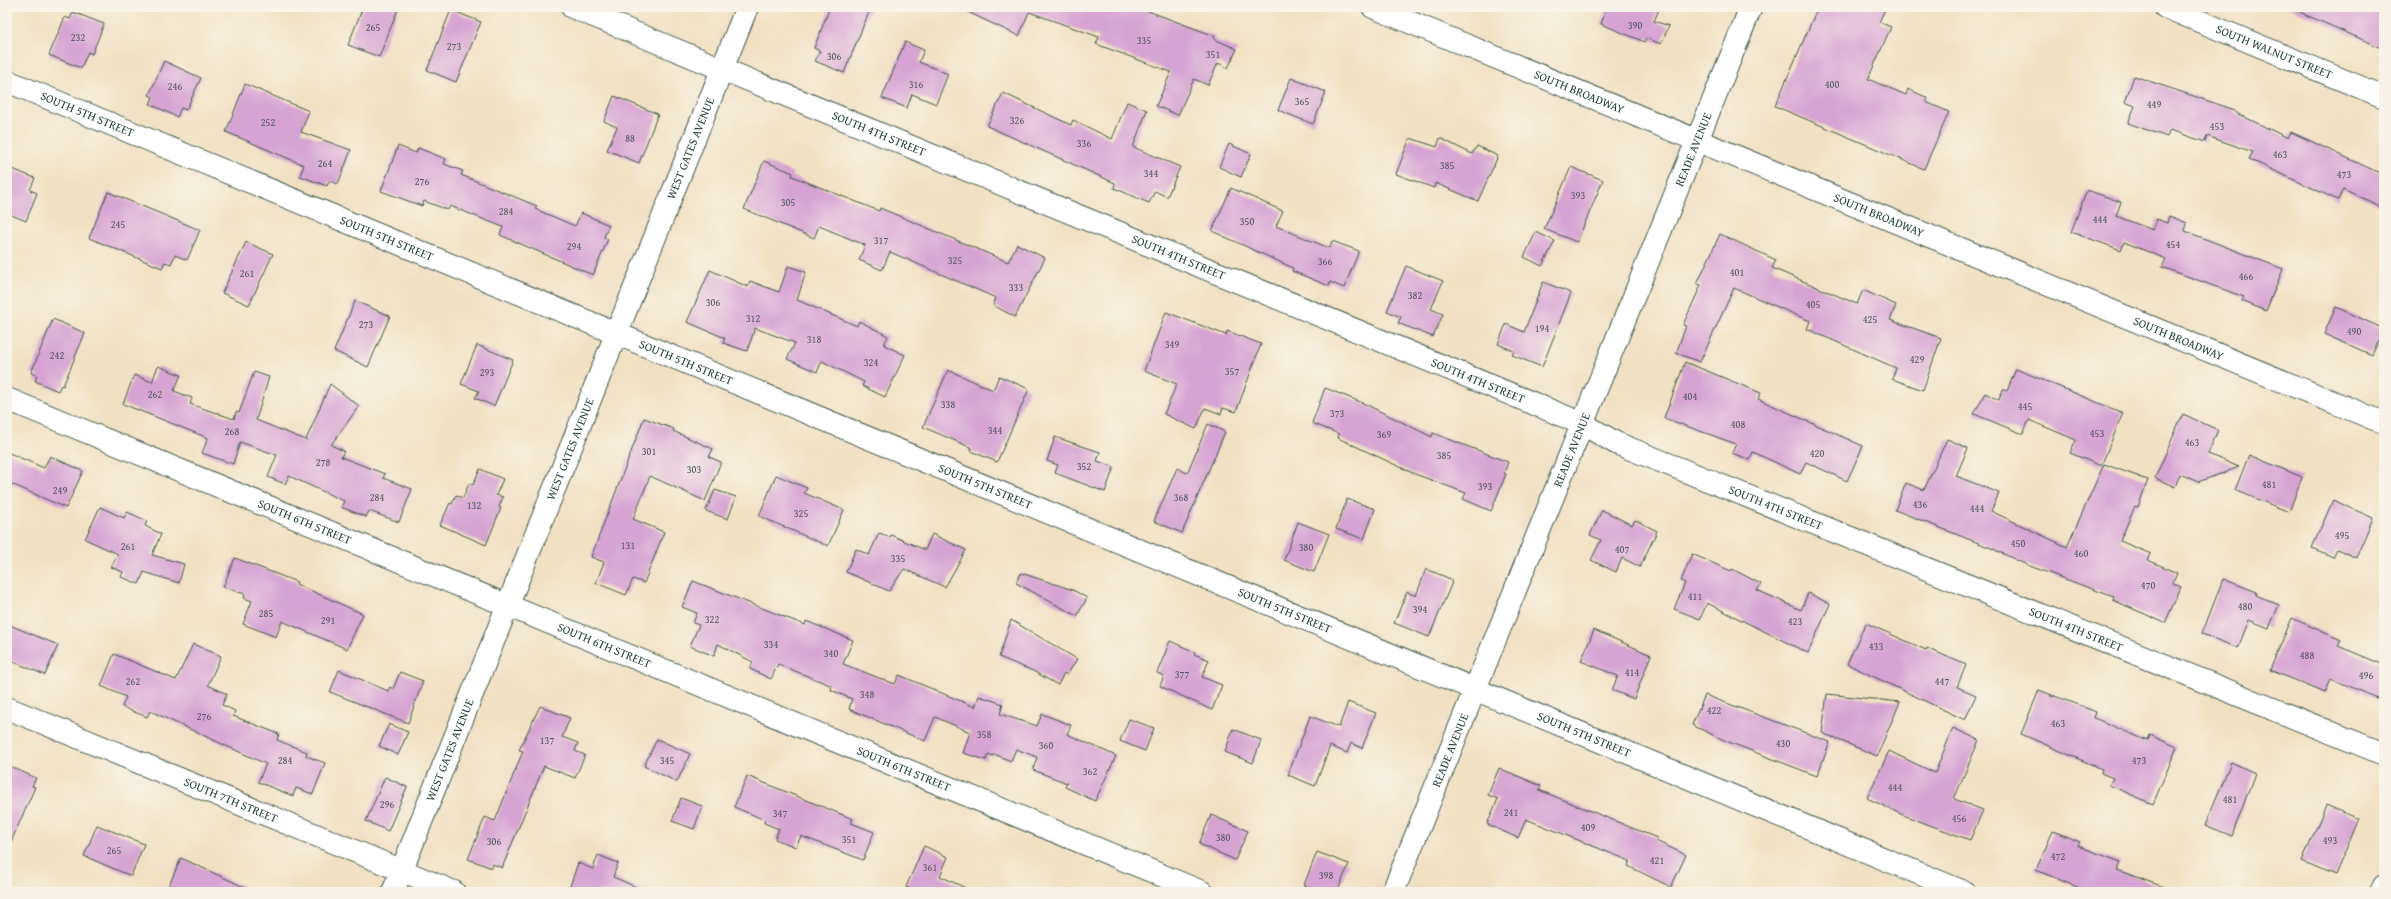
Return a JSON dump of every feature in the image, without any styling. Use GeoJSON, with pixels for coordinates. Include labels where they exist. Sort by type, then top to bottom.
{"type":"FeatureCollection","features":[{"type":"Feature","properties":{"kind":"street","name":"SOUTH 4TH STREET"},"geometry":{"type":"LineString","coordinates":[[572,7],[1583,424],[1616,443],[2384,754]]}},
{"type":"Feature","properties":{"kind":"street","name":"WEST GATES AVENUE"},"geometry":{"type":"LineString","coordinates":[[393,892],[748,7]]}},
{"type":"Feature","properties":{"kind":"street","name":"SOUTH BROADWAY"},"geometry":{"type":"LineString","coordinates":[[1373,7],[2384,423]]}},
{"type":"Feature","properties":{"kind":"street","name":"READE AVENUE"},"geometry":{"type":"LineString","coordinates":[[1393,892],[1752,7]]}},
{"type":"Feature","properties":{"kind":"street","name":"SOUTH WALNUT STREET"},"geometry":{"type":"LineString","coordinates":[[2165,7],[2384,97]]}},
{"type":"Feature","properties":{"kind":"street","name":"SOUTH 5TH STREET"},"geometry":{"type":"LineString","coordinates":[[7,81],[617,333],[1475,691],[1964,892]]}},
{"type":"Feature","properties":{"kind":"street","name":"SOUTH 6TH STREET"},"geometry":{"type":"LineString","coordinates":[[7,399],[1202,892]]}},
{"type":"Feature","properties":{"kind":"street","name":"SOUTH 7TH STREET"},"geometry":{"type":"LineString","coordinates":[[7,708],[454,892]]}},
{"type":"Feature","properties":{"kind":"street"},"geometry":{"type":"LineString","coordinates":[[2381,892],[2384,886]]}},
{"type":"Feature","properties":{"kind":"building"},"geometry":{"type":"Polygon","coordinates":[[[363,7],[399,7],[379,57],[348,45],[363,7]]]}},
{"type":"Feature","properties":{"kind":"building"},"geometry":{"type":"Polygon","coordinates":[[[830,7],[871,7],[844,73],[815,61],[820,51],[814,48],[830,7]]]}},
{"type":"Feature","properties":{"kind":"building"},"geometry":{"type":"Polygon","coordinates":[[[957,7],[1137,7],[1215,36],[1214,39],[1237,49],[1228,68],[1218,63],[1208,85],[1194,79],[1178,115],[1156,106],[1171,72],[1096,44],[1099,37],[1029,12],[1019,36],[957,7]]]}},
{"type":"Feature","properties":{"kind":"building"},"geometry":{"type":"Polygon","coordinates":[[[1607,7],[1660,7],[1654,21],[1669,26],[1661,44],[1646,38],[1645,42],[1601,24],[1607,7]]]}},
{"type":"Feature","properties":{"kind":"building"},"geometry":{"type":"Polygon","coordinates":[[[1818,7],[1886,7],[1879,22],[1891,27],[1868,79],[1906,95],[1908,89],[1928,98],[1926,102],[1949,112],[1924,169],[1775,106],[1818,7]]]}},
{"type":"Feature","properties":{"kind":"building"},"geometry":{"type":"Polygon","coordinates":[[[2288,7],[2373,7],[2384,13],[2384,49],[2288,7]]]}},
{"type":"Feature","properties":{"kind":"building"},"geometry":{"type":"Polygon","coordinates":[[[451,10],[481,22],[456,82],[427,70],[451,10]]]}},
{"type":"Feature","properties":{"kind":"building"},"geometry":{"type":"Polygon","coordinates":[[[73,12],[104,24],[92,54],[88,52],[81,68],[49,55],[65,17],[70,19],[73,12]]]}},
{"type":"Feature","properties":{"kind":"building"},"geometry":{"type":"Polygon","coordinates":[[[905,42],[924,50],[919,62],[948,74],[936,104],[912,94],[907,108],[882,98],[905,42]]]}},
{"type":"Feature","properties":{"kind":"building"},"geometry":{"type":"Polygon","coordinates":[[[164,61],[201,78],[186,110],[181,108],[177,117],[150,104],[153,97],[149,95],[164,61]]]}},
{"type":"Feature","properties":{"kind":"building"},"geometry":{"type":"Polygon","coordinates":[[[2134,76],[2235,110],[2234,112],[2288,138],[2291,132],[2384,175],[2384,208],[2343,189],[2338,200],[2249,159],[2253,152],[2207,136],[2205,142],[2170,130],[2167,137],[2128,123],[2135,106],[2125,102],[2134,76]]]}},
{"type":"Feature","properties":{"kind":"building"},"geometry":{"type":"Polygon","coordinates":[[[1291,78],[1326,92],[1313,124],[1278,110],[1291,78]]]}},
{"type":"Feature","properties":{"kind":"building"},"geometry":{"type":"Polygon","coordinates":[[[245,84],[309,111],[301,132],[351,150],[338,184],[329,181],[327,186],[300,176],[304,165],[226,132],[245,84]]]}},
{"type":"Feature","properties":{"kind":"building"},"geometry":{"type":"Polygon","coordinates":[[[1003,93],[1071,125],[1073,120],[1112,139],[1127,102],[1147,110],[1133,147],[1180,167],[1167,197],[1155,191],[1149,203],[1114,188],[1115,183],[987,126],[1003,93]]]}},
{"type":"Feature","properties":{"kind":"building"},"geometry":{"type":"Polygon","coordinates":[[[614,96],[658,114],[639,163],[607,150],[617,127],[604,121],[614,96]]]}},
{"type":"Feature","properties":{"kind":"building"},"geometry":{"type":"Polygon","coordinates":[[[1410,138],[1437,147],[1440,138],[1472,154],[1477,146],[1498,156],[1478,201],[1435,183],[1434,188],[1396,174],[1410,138]]]}},
{"type":"Feature","properties":{"kind":"building"},"geometry":{"type":"Polygon","coordinates":[[[1229,144],[1251,154],[1241,177],[1219,167],[1229,144]]]}},
{"type":"Feature","properties":{"kind":"building"},"geometry":{"type":"Polygon","coordinates":[[[398,146],[416,153],[418,148],[446,159],[444,164],[463,171],[461,175],[537,206],[535,209],[575,226],[581,213],[609,225],[604,237],[608,239],[593,275],[500,235],[503,227],[450,206],[448,210],[424,201],[422,206],[381,191],[398,146]]]}},
{"type":"Feature","properties":{"kind":"building"},"geometry":{"type":"Polygon","coordinates":[[[764,161],[793,173],[792,176],[879,211],[880,208],[1008,262],[1017,244],[1045,258],[1015,317],[993,305],[996,298],[890,252],[882,270],[859,260],[865,245],[819,226],[814,238],[744,209],[764,161]]]}},
{"type":"Feature","properties":{"kind":"building"},"geometry":{"type":"Polygon","coordinates":[[[7,167],[35,178],[30,190],[37,193],[26,221],[7,213],[7,167]]]}},
{"type":"Feature","properties":{"kind":"building"},"geometry":{"type":"Polygon","coordinates":[[[1571,167],[1603,180],[1577,242],[1544,229],[1571,167]]]}},
{"type":"Feature","properties":{"kind":"building"},"geometry":{"type":"Polygon","coordinates":[[[1231,188],[1283,211],[1276,226],[1329,248],[1332,241],[1359,251],[1344,288],[1330,282],[1329,286],[1292,271],[1293,268],[1212,231],[1231,188]]]}},
{"type":"Feature","properties":{"kind":"building"},"geometry":{"type":"Polygon","coordinates":[[[2087,190],[2121,202],[2116,216],[2153,230],[2157,219],[2167,223],[2169,216],[2187,223],[2185,231],[2283,269],[2266,311],[2242,301],[2244,297],[2162,267],[2166,259],[2124,242],[2121,250],[2071,232],[2087,190]]]}},
{"type":"Feature","properties":{"kind":"building"},"geometry":{"type":"Polygon","coordinates":[[[108,192],[200,230],[187,260],[175,255],[171,264],[165,262],[162,268],[89,238],[108,192]]]}},
{"type":"Feature","properties":{"kind":"building"},"geometry":{"type":"Polygon","coordinates":[[[1536,232],[1555,241],[1542,266],[1524,257],[1536,232]]]}},
{"type":"Feature","properties":{"kind":"building"},"geometry":{"type":"Polygon","coordinates":[[[1720,234],[1776,260],[1772,268],[1857,304],[1863,290],[1896,305],[1890,320],[1941,338],[1923,390],[1892,379],[1896,368],[1807,329],[1810,321],[1734,288],[1700,362],[1676,353],[1686,326],[1683,325],[1701,285],[1697,284],[1720,234]]]}},
{"type":"Feature","properties":{"kind":"building"},"geometry":{"type":"Polygon","coordinates":[[[246,242],[273,254],[249,305],[222,293],[246,242]]]}},
{"type":"Feature","properties":{"kind":"building"},"geometry":{"type":"Polygon","coordinates":[[[788,266],[806,272],[797,300],[857,326],[859,321],[888,336],[884,345],[905,355],[885,397],[862,386],[864,382],[822,361],[817,372],[787,359],[795,343],[755,328],[747,351],[723,343],[725,338],[687,322],[710,270],[748,287],[750,281],[779,292],[788,266]]]}},
{"type":"Feature","properties":{"kind":"building"},"geometry":{"type":"Polygon","coordinates":[[[1406,266],[1443,281],[1431,309],[1443,314],[1433,337],[1398,323],[1401,317],[1387,311],[1406,266]]]}},
{"type":"Feature","properties":{"kind":"building"},"geometry":{"type":"Polygon","coordinates":[[[1543,282],[1571,293],[1542,367],[1512,355],[1514,351],[1498,344],[1506,324],[1524,332],[1543,282]]]}},
{"type":"Feature","properties":{"kind":"building"},"geometry":{"type":"Polygon","coordinates":[[[355,301],[390,316],[368,367],[334,351],[355,301]]]}},
{"type":"Feature","properties":{"kind":"building"},"geometry":{"type":"Polygon","coordinates":[[[2336,307],[2384,329],[2372,355],[2324,334],[2336,307]]]}},
{"type":"Feature","properties":{"kind":"building"},"geometry":{"type":"Polygon","coordinates":[[[1166,312],[1226,335],[1227,331],[1261,344],[1236,412],[1223,408],[1221,414],[1205,408],[1196,429],[1164,414],[1177,384],[1144,371],[1166,312]]]}},
{"type":"Feature","properties":{"kind":"building"},"geometry":{"type":"Polygon","coordinates":[[[53,319],[85,333],[63,386],[61,385],[58,391],[35,381],[37,375],[31,373],[53,319]]]}},
{"type":"Feature","properties":{"kind":"building"},"geometry":{"type":"Polygon","coordinates":[[[477,345],[513,360],[494,406],[475,398],[479,391],[461,384],[477,345]]]}},
{"type":"Feature","properties":{"kind":"building"},"geometry":{"type":"Polygon","coordinates":[[[1685,362],[1761,393],[1758,399],[1863,446],[1847,481],[1806,462],[1800,474],[1753,452],[1750,460],[1732,453],[1736,444],[1664,418],[1685,362]]]}},
{"type":"Feature","properties":{"kind":"building"},"geometry":{"type":"Polygon","coordinates":[[[158,366],[181,375],[174,391],[192,398],[190,404],[234,419],[236,412],[239,413],[254,372],[269,377],[256,420],[306,440],[330,384],[359,406],[331,445],[344,451],[341,457],[385,474],[383,478],[412,489],[399,522],[369,511],[366,517],[341,507],[344,501],[289,476],[285,484],[268,477],[277,455],[240,442],[233,464],[202,453],[208,438],[123,404],[134,375],[152,382],[158,366]]]}},
{"type":"Feature","properties":{"kind":"building"},"geometry":{"type":"Polygon","coordinates":[[[2016,369],[2123,413],[2101,466],[2070,453],[2076,440],[2029,420],[2023,434],[1974,414],[1985,393],[1999,400],[2003,389],[2007,391],[2016,369]]]}},
{"type":"Feature","properties":{"kind":"building"},"geometry":{"type":"Polygon","coordinates":[[[948,370],[993,390],[999,376],[1029,389],[997,462],[971,451],[972,448],[923,427],[948,370]]]}},
{"type":"Feature","properties":{"kind":"building"},"geometry":{"type":"Polygon","coordinates":[[[1325,388],[1363,403],[1432,437],[1433,433],[1508,462],[1504,473],[1506,474],[1491,511],[1463,499],[1466,493],[1415,474],[1338,438],[1339,434],[1312,423],[1325,388]]]}},
{"type":"Feature","properties":{"kind":"building"},"geometry":{"type":"Polygon","coordinates":[[[2183,414],[2218,430],[2208,454],[2239,467],[2198,482],[2180,474],[2175,487],[2155,478],[2183,414]]]}},
{"type":"Feature","properties":{"kind":"building"},"geometry":{"type":"Polygon","coordinates":[[[644,418],[674,429],[673,431],[713,449],[709,457],[721,462],[705,501],[650,476],[633,519],[664,532],[644,583],[633,579],[626,595],[596,583],[604,562],[591,557],[644,418]]]}},
{"type":"Feature","properties":{"kind":"building"},"geometry":{"type":"Polygon","coordinates":[[[1208,424],[1225,432],[1182,533],[1154,521],[1177,468],[1187,473],[1208,424]]]}},
{"type":"Feature","properties":{"kind":"building"},"geometry":{"type":"Polygon","coordinates":[[[1055,437],[1100,452],[1097,461],[1114,467],[1105,492],[1055,473],[1058,465],[1047,461],[1055,437]]]}},
{"type":"Feature","properties":{"kind":"building"},"geometry":{"type":"Polygon","coordinates":[[[1947,439],[1968,448],[1956,476],[1999,493],[1991,511],[2067,547],[2104,464],[2148,480],[2138,507],[2135,506],[2120,541],[2151,554],[2148,560],[2177,573],[2173,583],[2181,587],[2165,623],[2113,600],[2114,597],[2027,565],[1991,548],[1895,510],[1906,483],[1924,490],[1947,439]]]}},
{"type":"Feature","properties":{"kind":"building"},"geometry":{"type":"Polygon","coordinates":[[[7,452],[44,468],[50,456],[83,471],[66,508],[7,482],[7,452]]]}},
{"type":"Feature","properties":{"kind":"building"},"geometry":{"type":"Polygon","coordinates":[[[2249,455],[2302,477],[2289,512],[2235,490],[2249,455]]]}},
{"type":"Feature","properties":{"kind":"building"},"geometry":{"type":"Polygon","coordinates":[[[480,469],[503,479],[496,495],[503,497],[499,507],[501,508],[486,545],[440,525],[450,503],[452,504],[456,495],[463,498],[469,483],[473,485],[480,469]]]}},
{"type":"Feature","properties":{"kind":"building"},"geometry":{"type":"Polygon","coordinates":[[[776,475],[807,488],[804,493],[844,510],[828,546],[759,516],[776,475]]]}},
{"type":"Feature","properties":{"kind":"building"},"geometry":{"type":"Polygon","coordinates":[[[715,490],[736,497],[728,519],[706,511],[715,490]]]}},
{"type":"Feature","properties":{"kind":"building"},"geometry":{"type":"Polygon","coordinates":[[[1347,499],[1375,509],[1364,539],[1336,529],[1347,499]]]}},
{"type":"Feature","properties":{"kind":"building"},"geometry":{"type":"Polygon","coordinates":[[[2333,500],[2373,518],[2356,558],[2337,549],[2333,557],[2312,548],[2333,500]]]}},
{"type":"Feature","properties":{"kind":"building"},"geometry":{"type":"Polygon","coordinates":[[[100,507],[124,518],[127,512],[147,521],[145,526],[161,534],[152,555],[184,564],[179,583],[144,572],[139,584],[121,577],[123,572],[111,567],[118,554],[85,539],[100,507]]]}},
{"type":"Feature","properties":{"kind":"building"},"geometry":{"type":"Polygon","coordinates":[[[1602,510],[1632,525],[1635,520],[1657,531],[1640,567],[1622,558],[1616,572],[1591,560],[1601,540],[1590,535],[1602,510]]]}},
{"type":"Feature","properties":{"kind":"building"},"geometry":{"type":"Polygon","coordinates":[[[1298,522],[1329,534],[1314,572],[1284,560],[1298,522]]]}},
{"type":"Feature","properties":{"kind":"building"},"geometry":{"type":"Polygon","coordinates":[[[879,533],[890,537],[891,535],[925,550],[932,534],[966,550],[945,587],[904,569],[889,591],[846,572],[856,549],[869,555],[879,533]]]}},
{"type":"Feature","properties":{"kind":"building"},"geometry":{"type":"Polygon","coordinates":[[[1692,554],[1731,571],[1732,569],[1761,584],[1757,590],[1801,610],[1808,593],[1830,604],[1808,653],[1707,603],[1700,619],[1674,609],[1685,583],[1681,581],[1692,554]]]}},
{"type":"Feature","properties":{"kind":"building"},"geometry":{"type":"Polygon","coordinates":[[[235,558],[297,582],[296,584],[363,614],[347,649],[282,621],[276,637],[243,624],[252,601],[244,598],[245,594],[223,587],[235,558]]]}},
{"type":"Feature","properties":{"kind":"building"},"geometry":{"type":"Polygon","coordinates":[[[1426,569],[1453,580],[1429,637],[1394,623],[1407,592],[1416,596],[1426,569]]]}},
{"type":"Feature","properties":{"kind":"building"},"geometry":{"type":"Polygon","coordinates":[[[1021,573],[1073,590],[1087,598],[1077,616],[1016,583],[1021,573]]]}},
{"type":"Feature","properties":{"kind":"building"},"geometry":{"type":"Polygon","coordinates":[[[2223,579],[2257,592],[2256,595],[2279,605],[2269,628],[2249,620],[2238,648],[2202,634],[2223,579]]]}},
{"type":"Feature","properties":{"kind":"building"},"geometry":{"type":"Polygon","coordinates":[[[693,581],[805,625],[806,621],[853,640],[843,664],[895,684],[899,675],[975,707],[979,696],[1003,704],[1000,714],[1037,726],[1042,714],[1071,725],[1067,734],[1116,756],[1095,801],[1065,787],[1067,783],[1033,770],[1037,757],[1016,749],[1011,761],[994,754],[993,756],[988,754],[986,760],[963,753],[970,732],[935,717],[925,741],[849,709],[852,699],[831,690],[832,686],[778,664],[771,679],[750,669],[753,662],[718,644],[714,656],[690,646],[699,625],[693,623],[697,613],[682,607],[693,581]]]}},
{"type":"Feature","properties":{"kind":"building"},"geometry":{"type":"Polygon","coordinates":[[[2292,618],[2341,640],[2338,646],[2384,665],[2384,701],[2331,679],[2325,693],[2270,670],[2292,618]]]}},
{"type":"Feature","properties":{"kind":"building"},"geometry":{"type":"Polygon","coordinates":[[[1011,620],[1077,659],[1067,675],[1064,673],[1058,685],[1033,671],[999,657],[1011,620]]]}},
{"type":"Feature","properties":{"kind":"building"},"geometry":{"type":"Polygon","coordinates":[[[1866,623],[1926,650],[1927,648],[1966,665],[1957,687],[1976,695],[1965,720],[1847,664],[1866,623]]]}},
{"type":"Feature","properties":{"kind":"building"},"geometry":{"type":"Polygon","coordinates":[[[7,624],[58,645],[45,675],[7,659],[7,624]]]}},
{"type":"Feature","properties":{"kind":"building"},"geometry":{"type":"Polygon","coordinates":[[[1594,630],[1651,655],[1634,699],[1612,690],[1618,676],[1581,661],[1594,630]]]}},
{"type":"Feature","properties":{"kind":"building"},"geometry":{"type":"Polygon","coordinates":[[[1170,641],[1209,660],[1202,677],[1222,685],[1212,710],[1160,686],[1164,676],[1157,673],[1170,641]]]}},
{"type":"Feature","properties":{"kind":"building"},"geometry":{"type":"Polygon","coordinates":[[[193,644],[221,656],[208,685],[227,694],[222,705],[235,711],[233,716],[279,734],[277,740],[307,752],[306,756],[325,763],[313,794],[296,788],[293,796],[258,782],[266,764],[150,711],[147,717],[122,707],[126,697],[101,686],[114,654],[176,680],[193,644]]]}},
{"type":"Feature","properties":{"kind":"building"},"geometry":{"type":"Polygon","coordinates":[[[339,670],[388,691],[390,687],[393,689],[400,672],[423,681],[408,723],[330,692],[339,670]]]}},
{"type":"Feature","properties":{"kind":"building"},"geometry":{"type":"Polygon","coordinates":[[[2039,690],[2096,712],[2094,718],[2148,741],[2150,735],[2177,747],[2153,804],[2109,785],[2113,778],[2101,773],[2102,769],[2021,734],[2039,690]]]}},
{"type":"Feature","properties":{"kind":"building"},"geometry":{"type":"Polygon","coordinates":[[[1827,694],[1900,702],[1877,756],[1822,733],[1827,694]]]}},
{"type":"Feature","properties":{"kind":"building"},"geometry":{"type":"Polygon","coordinates":[[[1705,695],[1830,742],[1817,776],[1726,741],[1692,725],[1705,695]]]}},
{"type":"Feature","properties":{"kind":"building"},"geometry":{"type":"Polygon","coordinates":[[[1348,702],[1376,713],[1362,748],[1351,743],[1347,753],[1330,746],[1315,786],[1288,775],[1310,716],[1339,727],[1348,702]]]}},
{"type":"Feature","properties":{"kind":"building"},"geometry":{"type":"Polygon","coordinates":[[[540,706],[570,718],[562,737],[578,743],[575,751],[585,755],[575,778],[544,766],[502,868],[493,864],[492,868],[468,859],[485,817],[495,821],[523,751],[519,750],[540,706]]]}},
{"type":"Feature","properties":{"kind":"building"},"geometry":{"type":"Polygon","coordinates":[[[1129,719],[1154,728],[1145,751],[1120,741],[1129,719]]]}},
{"type":"Feature","properties":{"kind":"building"},"geometry":{"type":"Polygon","coordinates":[[[389,724],[408,732],[398,755],[379,746],[389,724]]]}},
{"type":"Feature","properties":{"kind":"building"},"geometry":{"type":"Polygon","coordinates":[[[1953,728],[1979,740],[1954,799],[1983,810],[1970,840],[1903,815],[1867,798],[1889,751],[1935,773],[1953,728]]]}},
{"type":"Feature","properties":{"kind":"building"},"geometry":{"type":"Polygon","coordinates":[[[1233,729],[1261,740],[1253,763],[1225,752],[1233,729]]]}},
{"type":"Feature","properties":{"kind":"building"},"geometry":{"type":"Polygon","coordinates":[[[657,739],[690,754],[677,782],[644,766],[657,739]]]}},
{"type":"Feature","properties":{"kind":"building"},"geometry":{"type":"Polygon","coordinates":[[[2231,762],[2255,773],[2232,836],[2205,825],[2231,762]]]}},
{"type":"Feature","properties":{"kind":"building"},"geometry":{"type":"Polygon","coordinates":[[[7,765],[36,778],[32,786],[35,787],[7,851],[7,765]]]}},
{"type":"Feature","properties":{"kind":"building"},"geometry":{"type":"Polygon","coordinates":[[[1499,768],[1541,786],[1539,790],[1657,838],[1656,841],[1686,855],[1671,887],[1628,866],[1630,861],[1526,819],[1518,838],[1487,824],[1498,799],[1488,795],[1499,768]]]}},
{"type":"Feature","properties":{"kind":"building"},"geometry":{"type":"Polygon","coordinates":[[[747,776],[853,819],[851,823],[874,832],[863,860],[801,836],[796,847],[775,839],[779,829],[764,823],[765,820],[734,807],[747,776]]]}},
{"type":"Feature","properties":{"kind":"building"},"geometry":{"type":"Polygon","coordinates":[[[385,777],[407,787],[388,831],[366,821],[385,777]]]}},
{"type":"Feature","properties":{"kind":"building"},"geometry":{"type":"Polygon","coordinates":[[[681,798],[702,806],[694,829],[672,821],[681,798]]]}},
{"type":"Feature","properties":{"kind":"building"},"geometry":{"type":"Polygon","coordinates":[[[2326,805],[2359,819],[2335,875],[2302,861],[2326,805]]]}},
{"type":"Feature","properties":{"kind":"building"},"geometry":{"type":"Polygon","coordinates":[[[1211,815],[1248,831],[1235,860],[1199,844],[1211,815]]]}},
{"type":"Feature","properties":{"kind":"building"},"geometry":{"type":"Polygon","coordinates":[[[97,825],[144,844],[131,876],[84,856],[97,825]]]}},
{"type":"Feature","properties":{"kind":"building"},"geometry":{"type":"Polygon","coordinates":[[[2053,831],[2080,842],[2078,846],[2121,862],[2117,870],[2172,890],[2171,892],[2089,892],[2036,870],[2053,831]]]}},
{"type":"Feature","properties":{"kind":"building"},"geometry":{"type":"Polygon","coordinates":[[[924,846],[948,857],[940,876],[974,892],[917,892],[906,887],[924,846]]]}},
{"type":"Feature","properties":{"kind":"building"},"geometry":{"type":"Polygon","coordinates":[[[1317,852],[1349,864],[1337,892],[1321,892],[1304,885],[1317,852]]]}},
{"type":"Feature","properties":{"kind":"building"},"geometry":{"type":"Polygon","coordinates":[[[598,855],[618,863],[613,877],[648,892],[568,892],[578,863],[593,869],[598,855]]]}},
{"type":"Feature","properties":{"kind":"building"},"geometry":{"type":"Polygon","coordinates":[[[181,858],[255,892],[166,892],[181,858]]]}}]}
